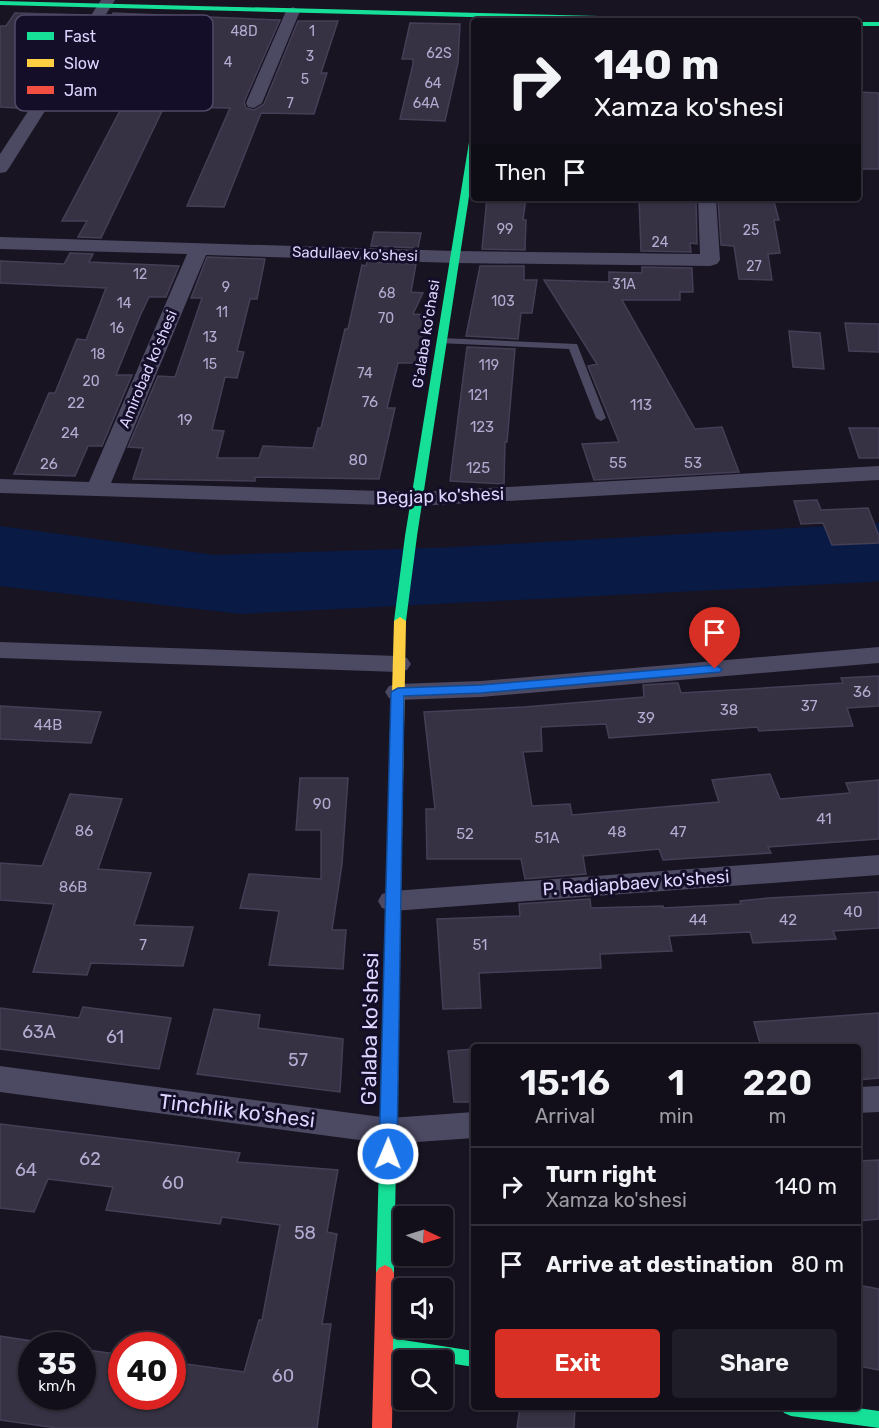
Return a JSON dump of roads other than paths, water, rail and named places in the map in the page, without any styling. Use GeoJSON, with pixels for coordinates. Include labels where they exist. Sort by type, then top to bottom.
{"type":"FeatureCollection","features":[{"type":"Feature","properties":{"kind":"street"},"geometry":{"type":"LineString","coordinates":[[493,18],[495,0]]}},
{"type":"Feature","properties":{"kind":"street"},"geometry":{"type":"LineString","coordinates":[[0,3],[106,3],[471,18]]}},
{"type":"Feature","properties":{"kind":"street"},"geometry":{"type":"LineString","coordinates":[[254,103],[293,11]]}},
{"type":"Feature","properties":{"kind":"street"},"geometry":{"type":"LineString","coordinates":[[861,24],[879,24]]}},
{"type":"Feature","properties":{"kind":"street"},"geometry":{"type":"LineString","coordinates":[[0,168],[37,111]]}},
{"type":"Feature","properties":{"kind":"street","name":"G'alaba ko'chasi"},"geometry":{"type":"LineString","coordinates":[[399,630],[411,536],[471,155]]}},
{"type":"Feature","properties":{"kind":"street","name":"Sadullaev ko'shesi"},"geometry":{"type":"LineString","coordinates":[[0,243],[455,257],[710,260],[707,201]]}},
{"type":"Feature","properties":{"kind":"street","name":"Amirobad ko'shesi"},"geometry":{"type":"LineString","coordinates":[[97,489],[199,249]]}},
{"type":"Feature","properties":{"kind":"street","name":"Begjap ko'shesi"},"geometry":{"type":"LineString","coordinates":[[0,486],[417,499],[879,473]]}},
{"type":"Feature","properties":{"kind":"street","name":"G'alaba ko'shesi"},"geometry":{"type":"LineString","coordinates":[[382,1428],[399,630]]}},
{"type":"Feature","properties":{"kind":"street"},"geometry":{"type":"LineString","coordinates":[[0,650],[399,664]]}},
{"type":"Feature","properties":{"kind":"street"},"geometry":{"type":"LineString","coordinates":[[398,692],[481,689],[879,655]]}},
{"type":"Feature","properties":{"kind":"street","name":"P. Radjapbaev ko'shesi"},"geometry":{"type":"LineString","coordinates":[[393,901],[879,866]]}},
{"type":"Feature","properties":{"kind":"street","name":"Tinchlik ko'shesi"},"geometry":{"type":"LineString","coordinates":[[0,1080],[388,1131],[471,1125]]}},
{"type":"Feature","properties":{"kind":"street"},"geometry":{"type":"LineString","coordinates":[[861,1100],[879,1099]]}},
{"type":"Feature","properties":{"kind":"street"},"geometry":{"type":"LineString","coordinates":[[384,1345],[471,1359]]}},
{"type":"Feature","properties":{"kind":"street"},"geometry":{"type":"LineString","coordinates":[[811,1410],[879,1420]]}},
{"type":"Feature","properties":{"kind":"lane"},"geometry":{"type":"LineString","coordinates":[[442,341],[573,346],[602,418]]}},
{"type":"Feature","properties":{"kind":"water"},"geometry":{"type":"Polygon","coordinates":[[[879,523],[879,581],[870,582],[240,614],[0,586],[0,526],[215,555],[457,547],[879,523]]]}}]}
